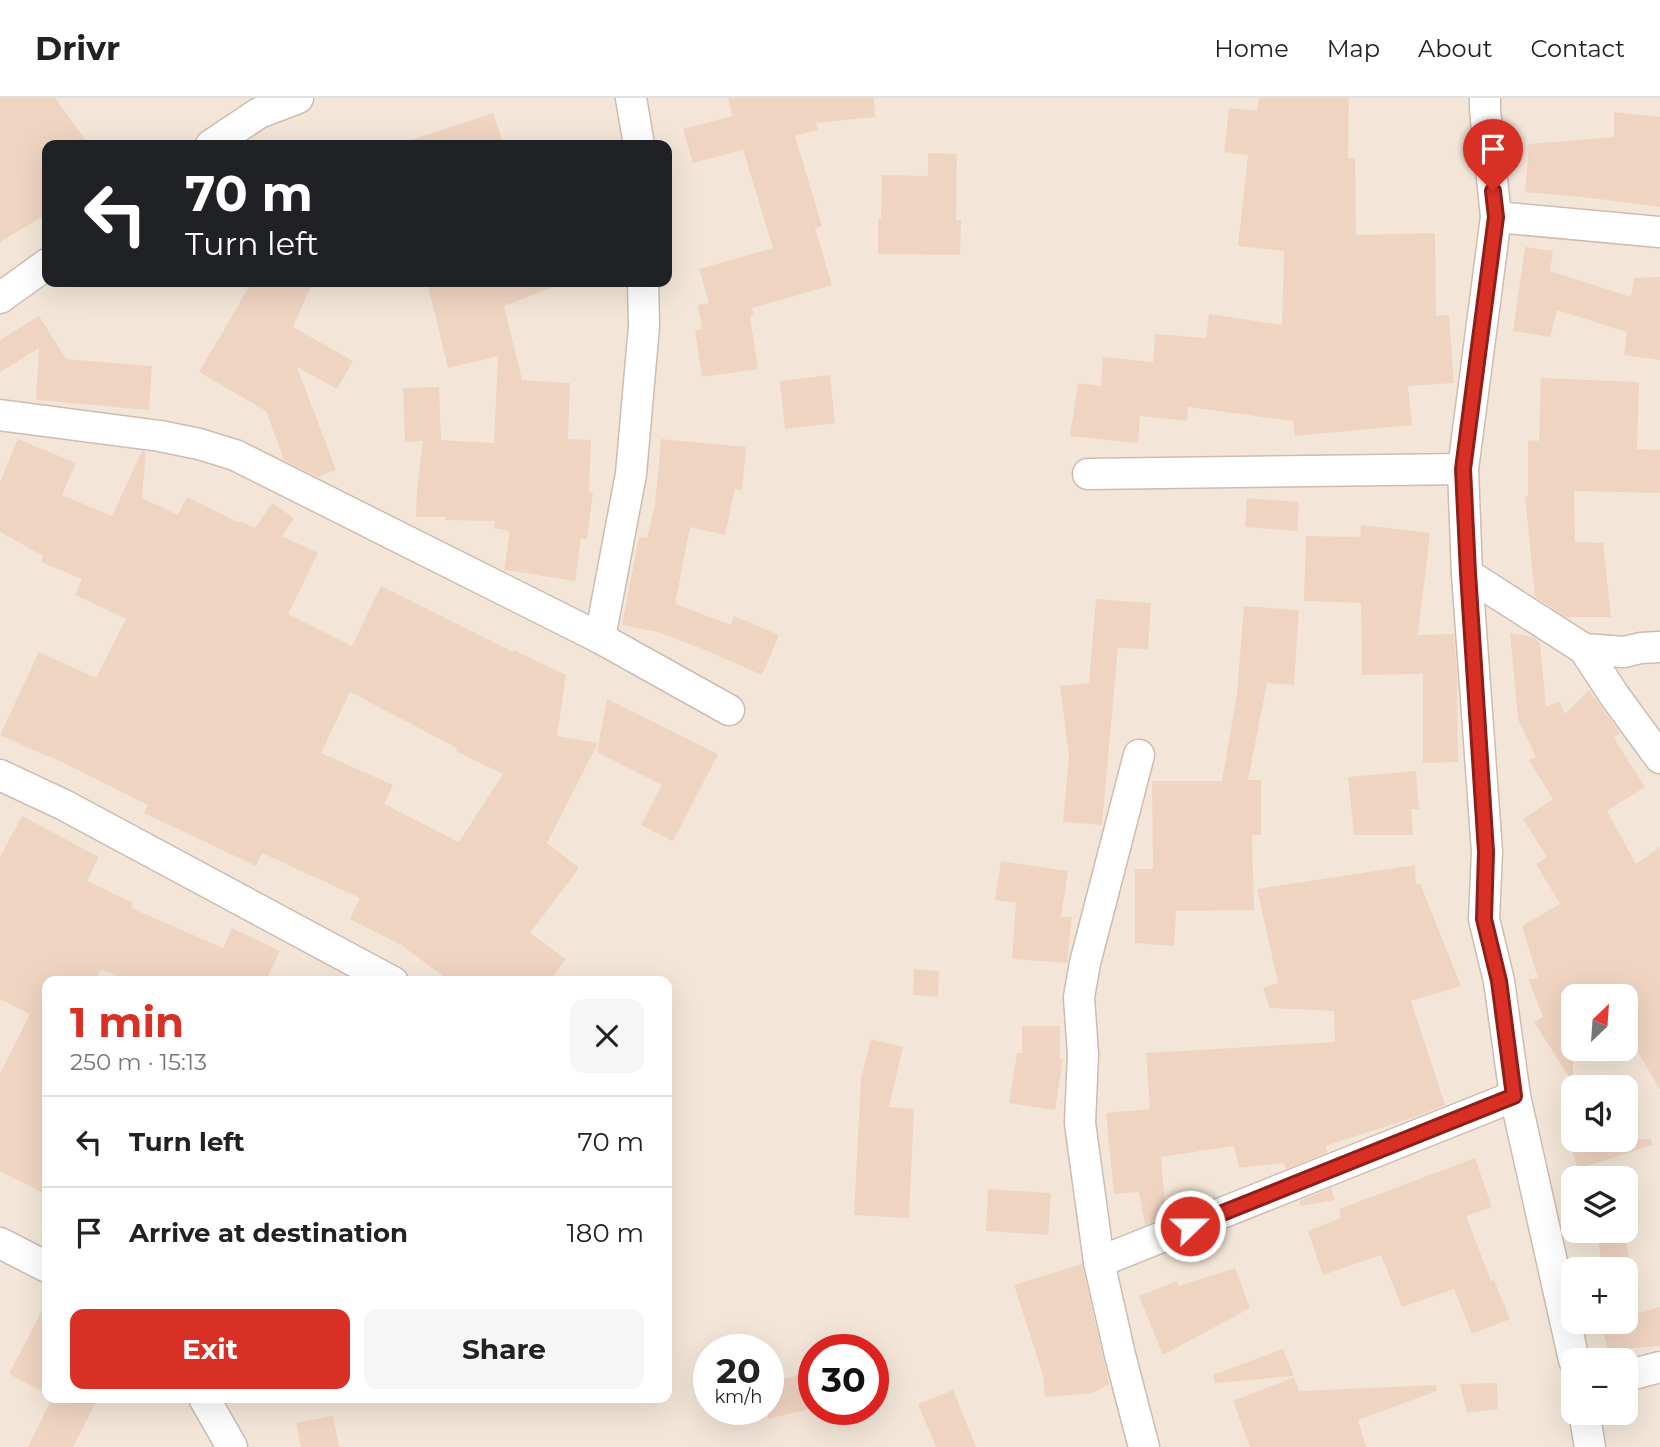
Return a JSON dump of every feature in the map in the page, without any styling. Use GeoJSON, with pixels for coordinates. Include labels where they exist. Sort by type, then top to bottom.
{"type":"FeatureCollection","features":[{"type":"Feature","properties":{"kind":"street"},"geometry":{"type":"LineString","coordinates":[[218,140],[259,113],[298,98]]}},
{"type":"Feature","properties":{"kind":"street"},"geometry":{"type":"LineString","coordinates":[[631,98],[638,140]]}},
{"type":"Feature","properties":{"kind":"street"},"geometry":{"type":"LineString","coordinates":[[1485,98],[1496,217],[1463,469],[1486,852],[1484,919],[1499,981],[1514,1096],[1571,1348]]}},
{"type":"Feature","properties":{"kind":"street"},"geometry":{"type":"LineString","coordinates":[[1496,217],[1660,232]]}},
{"type":"Feature","properties":{"kind":"street"},"geometry":{"type":"LineString","coordinates":[[0,298],[42,268]]}},
{"type":"Feature","properties":{"kind":"street"},"geometry":{"type":"LineString","coordinates":[[600,638],[631,474],[644,326],[643,287]]}},
{"type":"Feature","properties":{"kind":"street"},"geometry":{"type":"LineString","coordinates":[[0,415],[160,436],[234,455],[600,638],[729,710]]}},
{"type":"Feature","properties":{"kind":"street"},"geometry":{"type":"LineString","coordinates":[[1088,474],[1463,469]]}},
{"type":"Feature","properties":{"kind":"street"},"geometry":{"type":"LineString","coordinates":[[1468,573],[1584,649],[1660,758]]}},
{"type":"Feature","properties":{"kind":"street"},"geometry":{"type":"LineString","coordinates":[[1584,649],[1624,652],[1660,647]]}},
{"type":"Feature","properties":{"kind":"street"},"geometry":{"type":"LineString","coordinates":[[1139,755],[1085,963],[1079,997],[1083,1054],[1080,1123],[1099,1262],[1144,1447]]}},
{"type":"Feature","properties":{"kind":"street"},"geometry":{"type":"LineString","coordinates":[[0,775],[64,805],[382,976]]}},
{"type":"Feature","properties":{"kind":"street"},"geometry":{"type":"LineString","coordinates":[[1099,1262],[1514,1096]]}},
{"type":"Feature","properties":{"kind":"street"},"geometry":{"type":"LineString","coordinates":[[0,1243],[42,1264]]}},
{"type":"Feature","properties":{"kind":"street"},"geometry":{"type":"LineString","coordinates":[[1638,1373],[1660,1367]]}},
{"type":"Feature","properties":{"kind":"street"},"geometry":{"type":"LineString","coordinates":[[207,1403],[232,1447]]}},
{"type":"Feature","properties":{"kind":"street"},"geometry":{"type":"LineString","coordinates":[[1586,1425],[1590,1447]]}},
{"type":"Feature","properties":{"kind":"shaded area"},"geometry":{"type":"Polygon","coordinates":[[[0,98],[1660,98],[1660,1447],[0,1447],[0,98]]]}},
{"type":"Feature","properties":{"kind":"building"},"geometry":{"type":"Polygon","coordinates":[[[0,98],[55,98],[85,140],[42,140],[42,217],[0,242],[0,98]]]}},
{"type":"Feature","properties":{"kind":"building"},"geometry":{"type":"Polygon","coordinates":[[[728,98],[874,98],[875,117],[816,123],[818,130],[795,136],[822,226],[815,228],[832,285],[752,308],[754,315],[750,316],[758,369],[702,377],[695,330],[702,329],[698,305],[709,303],[699,269],[773,248],[743,150],[693,163],[683,129],[732,116],[728,98]]]}},
{"type":"Feature","properties":{"kind":"building"},"geometry":{"type":"Polygon","coordinates":[[[1259,98],[1349,98],[1348,158],[1355,158],[1356,235],[1435,233],[1436,316],[1449,315],[1454,383],[1408,386],[1412,425],[1295,436],[1293,421],[1188,407],[1187,421],[1140,416],[1138,443],[1070,436],[1078,383],[1101,386],[1103,357],[1153,362],[1155,334],[1206,338],[1209,314],[1282,325],[1284,251],[1238,246],[1248,155],[1224,152],[1229,108],[1257,111],[1259,98]]]}},
{"type":"Feature","properties":{"kind":"building"},"geometry":{"type":"Polygon","coordinates":[[[1614,112],[1660,117],[1660,207],[1525,192],[1529,144],[1614,137],[1614,112]]]}},
{"type":"Feature","properties":{"kind":"building"},"geometry":{"type":"Polygon","coordinates":[[[493,113],[502,140],[411,140],[493,113]]]}},
{"type":"Feature","properties":{"kind":"building"},"geometry":{"type":"Polygon","coordinates":[[[928,153],[957,154],[956,220],[961,220],[960,255],[878,254],[882,175],[928,176],[928,153]]]}},
{"type":"Feature","properties":{"kind":"building"},"geometry":{"type":"Polygon","coordinates":[[[1525,247],[1553,251],[1550,271],[1631,297],[1634,278],[1660,277],[1660,360],[1624,355],[1627,332],[1557,310],[1550,337],[1513,331],[1525,247]]]}},
{"type":"Feature","properties":{"kind":"building"},"geometry":{"type":"Polygon","coordinates":[[[249,287],[311,287],[293,327],[353,361],[337,389],[297,367],[336,470],[318,477],[284,460],[266,411],[199,372],[249,287]]]}},
{"type":"Feature","properties":{"kind":"building"},"geometry":{"type":"Polygon","coordinates":[[[428,287],[553,287],[504,306],[522,380],[570,383],[568,439],[591,440],[589,492],[593,493],[587,539],[581,539],[575,581],[504,570],[510,531],[494,528],[495,521],[416,517],[423,441],[405,442],[403,388],[439,387],[441,440],[494,443],[498,356],[448,368],[428,287]]]}},
{"type":"Feature","properties":{"kind":"building"},"geometry":{"type":"Polygon","coordinates":[[[39,316],[66,359],[152,366],[149,410],[36,400],[39,348],[0,372],[0,340],[39,316]]]}},
{"type":"Feature","properties":{"kind":"building"},"geometry":{"type":"Polygon","coordinates":[[[830,375],[835,423],[785,429],[780,381],[830,375]]]}},
{"type":"Feature","properties":{"kind":"building"},"geometry":{"type":"Polygon","coordinates":[[[1541,378],[1639,382],[1637,449],[1660,450],[1660,493],[1574,491],[1575,542],[1603,543],[1611,617],[1566,617],[1535,597],[1525,496],[1528,496],[1528,440],[1539,441],[1541,378]]]}},
{"type":"Feature","properties":{"kind":"building"},"geometry":{"type":"Polygon","coordinates":[[[18,439],[76,463],[62,495],[112,516],[142,451],[146,452],[142,498],[178,515],[187,497],[255,528],[272,503],[294,518],[282,536],[318,553],[288,614],[352,646],[381,586],[513,652],[514,650],[566,675],[557,736],[598,743],[547,843],[579,868],[530,933],[566,959],[553,976],[443,976],[401,945],[350,919],[360,898],[262,853],[256,866],[144,813],[148,805],[50,756],[0,735],[39,652],[96,678],[126,619],[75,595],[82,579],[41,562],[43,556],[0,532],[0,482],[18,439]],[[350,692],[321,753],[393,785],[384,804],[459,842],[503,774],[456,751],[457,748],[350,692]]]}},
{"type":"Feature","properties":{"kind":"building"},"geometry":{"type":"Polygon","coordinates":[[[661,439],[746,447],[742,490],[735,489],[725,535],[690,527],[675,604],[731,625],[734,616],[779,635],[762,675],[658,632],[622,625],[639,537],[647,538],[655,504],[661,439]]]}},
{"type":"Feature","properties":{"kind":"building"},"geometry":{"type":"Polygon","coordinates":[[[1247,498],[1299,502],[1297,531],[1245,527],[1247,498]]]}},
{"type":"Feature","properties":{"kind":"building"},"geometry":{"type":"Polygon","coordinates":[[[1361,525],[1430,533],[1418,635],[1454,634],[1458,762],[1423,763],[1423,674],[1362,675],[1361,603],[1304,601],[1306,536],[1360,537],[1361,525]]]}},
{"type":"Feature","properties":{"kind":"building"},"geometry":{"type":"Polygon","coordinates":[[[1096,599],[1151,603],[1148,649],[1118,648],[1102,825],[1063,822],[1069,756],[1060,686],[1089,683],[1096,599]]]}},
{"type":"Feature","properties":{"kind":"building"},"geometry":{"type":"Polygon","coordinates":[[[1244,606],[1299,610],[1294,685],[1267,683],[1248,780],[1261,780],[1261,835],[1252,835],[1254,910],[1176,911],[1174,946],[1135,943],[1135,869],[1153,869],[1152,781],[1222,781],[1237,694],[1244,606]]]}},
{"type":"Feature","properties":{"kind":"building"},"geometry":{"type":"Polygon","coordinates":[[[1510,633],[1533,637],[1540,642],[1546,707],[1559,701],[1565,714],[1589,690],[1620,733],[1614,738],[1645,787],[1607,811],[1636,864],[1660,847],[1660,1090],[1638,1052],[1638,984],[1561,984],[1561,1061],[1573,1061],[1573,1075],[1568,1075],[1534,1022],[1543,1017],[1528,979],[1538,978],[1522,926],[1560,904],[1536,864],[1547,857],[1523,819],[1553,799],[1529,760],[1536,757],[1518,719],[1510,633]]]}},
{"type":"Feature","properties":{"kind":"building"},"geometry":{"type":"Polygon","coordinates":[[[607,699],[718,754],[673,841],[641,825],[662,785],[597,752],[607,699]]]}},
{"type":"Feature","properties":{"kind":"building"},"geometry":{"type":"Polygon","coordinates":[[[1416,771],[1419,809],[1411,809],[1413,835],[1354,835],[1348,777],[1416,771]]]}},
{"type":"Feature","properties":{"kind":"building"},"geometry":{"type":"Polygon","coordinates":[[[22,816],[99,857],[87,881],[133,903],[131,908],[223,948],[232,928],[280,951],[268,976],[117,976],[101,969],[98,976],[42,976],[42,1192],[0,1171],[0,1074],[30,1014],[0,999],[0,857],[22,816]]]}},
{"type":"Feature","properties":{"kind":"building"},"geometry":{"type":"Polygon","coordinates":[[[1001,861],[1068,871],[1061,917],[1072,917],[1067,963],[1012,959],[1016,903],[995,900],[1001,861]]]}},
{"type":"Feature","properties":{"kind":"building"},"geometry":{"type":"Polygon","coordinates":[[[1415,865],[1416,884],[1420,883],[1461,986],[1411,1001],[1445,1105],[1325,1146],[1328,1152],[1286,1169],[1284,1163],[1239,1168],[1234,1146],[1161,1157],[1166,1216],[1145,1225],[1139,1192],[1114,1194],[1106,1113],[1150,1109],[1146,1053],[1335,1042],[1334,1011],[1270,1008],[1263,988],[1278,983],[1257,889],[1415,865]]]}},
{"type":"Feature","properties":{"kind":"building"},"geometry":{"type":"Polygon","coordinates":[[[914,969],[939,971],[938,997],[913,995],[914,969]]]}},
{"type":"Feature","properties":{"kind":"building"},"geometry":{"type":"Polygon","coordinates":[[[1022,1026],[1060,1026],[1060,1059],[1063,1059],[1055,1110],[1009,1103],[1017,1053],[1022,1053],[1022,1026]]]}},
{"type":"Feature","properties":{"kind":"building"},"geometry":{"type":"Polygon","coordinates":[[[871,1039],[903,1047],[889,1107],[914,1109],[909,1218],[854,1215],[861,1079],[871,1039]]]}},
{"type":"Feature","properties":{"kind":"building"},"geometry":{"type":"Polygon","coordinates":[[[1638,1139],[1651,1139],[1652,1145],[1638,1150],[1638,1139]]]}},
{"type":"Feature","properties":{"kind":"building"},"geometry":{"type":"Polygon","coordinates":[[[1572,1152],[1630,1152],[1587,1166],[1577,1166],[1572,1152]]]}},
{"type":"Feature","properties":{"kind":"building"},"geometry":{"type":"Polygon","coordinates":[[[1475,1158],[1492,1207],[1466,1216],[1491,1281],[1494,1280],[1510,1319],[1472,1334],[1454,1289],[1402,1307],[1381,1255],[1323,1275],[1308,1231],[1341,1218],[1339,1209],[1475,1158]]]}},
{"type":"Feature","properties":{"kind":"building"},"geometry":{"type":"Polygon","coordinates":[[[1331,1188],[1335,1200],[1301,1206],[1299,1201],[1331,1188]]]}},
{"type":"Feature","properties":{"kind":"building"},"geometry":{"type":"Polygon","coordinates":[[[988,1189],[1051,1193],[1048,1235],[986,1231],[988,1189]]]}},
{"type":"Feature","properties":{"kind":"building"},"geometry":{"type":"Polygon","coordinates":[[[1598,1243],[1626,1243],[1629,1257],[1601,1257],[1598,1243]]]}},
{"type":"Feature","properties":{"kind":"building"},"geometry":{"type":"Polygon","coordinates":[[[1082,1264],[1109,1384],[1092,1393],[1045,1397],[1043,1375],[1014,1285],[1082,1264]]]}},
{"type":"Feature","properties":{"kind":"building"},"geometry":{"type":"Polygon","coordinates":[[[1235,1268],[1250,1308],[1163,1355],[1139,1296],[1177,1281],[1179,1286],[1235,1268]]]}},
{"type":"Feature","properties":{"kind":"building"},"geometry":{"type":"Polygon","coordinates":[[[1660,1307],[1660,1346],[1607,1348],[1604,1334],[1638,1334],[1638,1313],[1660,1307]]]}},
{"type":"Feature","properties":{"kind":"building"},"geometry":{"type":"Polygon","coordinates":[[[42,1311],[42,1391],[9,1374],[42,1311]]]}},
{"type":"Feature","properties":{"kind":"building"},"geometry":{"type":"Polygon","coordinates":[[[1283,1349],[1294,1376],[1215,1383],[1213,1375],[1283,1349]]]}},
{"type":"Feature","properties":{"kind":"building"},"geometry":{"type":"Polygon","coordinates":[[[798,1376],[798,1412],[784,1415],[784,1379],[798,1376]]]}},
{"type":"Feature","properties":{"kind":"building"},"geometry":{"type":"Polygon","coordinates":[[[1294,1377],[1299,1391],[1436,1385],[1437,1391],[1358,1420],[1366,1447],[1250,1447],[1233,1401],[1294,1377]]]}},
{"type":"Feature","properties":{"kind":"building"},"geometry":{"type":"Polygon","coordinates":[[[1497,1383],[1498,1409],[1467,1413],[1460,1384],[1497,1383]]]}},
{"type":"Feature","properties":{"kind":"building"},"geometry":{"type":"Polygon","coordinates":[[[953,1390],[976,1447],[936,1447],[918,1404],[953,1390]]]}},
{"type":"Feature","properties":{"kind":"building"},"geometry":{"type":"Polygon","coordinates":[[[50,1403],[95,1403],[73,1447],[28,1447],[50,1403]]]}},
{"type":"Feature","properties":{"kind":"building"},"geometry":{"type":"Polygon","coordinates":[[[333,1416],[339,1447],[301,1447],[296,1423],[333,1416]]]}},
{"type":"Feature","properties":{"kind":"route"},"geometry":{"type":"LineString","coordinates":[[1190,1226],[1514,1096],[1499,981],[1484,919],[1486,852],[1463,469],[1496,217],[1493,191]]}}]}
